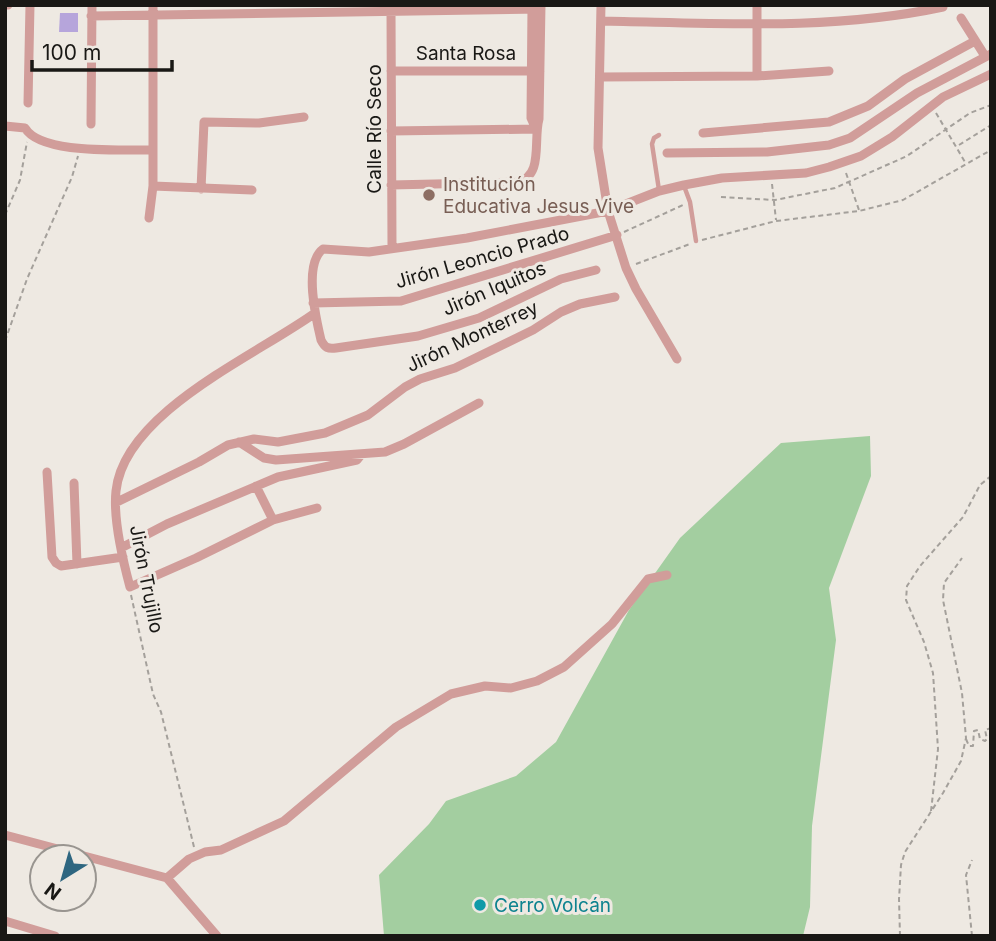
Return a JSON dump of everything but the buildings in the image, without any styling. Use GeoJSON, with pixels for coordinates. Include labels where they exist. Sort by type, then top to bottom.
{"type":"FeatureCollection","features":[{"type":"Feature","properties":{"kind":"street"},"geometry":{"type":"LineString","coordinates":[[28,103],[30,5]]}},
{"type":"Feature","properties":{"kind":"street"},"geometry":{"type":"LineString","coordinates":[[601,5],[598,148],[608,211],[626,268],[677,359]]}},
{"type":"Feature","properties":{"kind":"street"},"geometry":{"type":"LineString","coordinates":[[757,5],[757,76]]}},
{"type":"Feature","properties":{"kind":"street"},"geometry":{"type":"LineString","coordinates":[[90,124],[91,10],[536,7],[536,71],[531,118],[536,129],[535,164],[532,173],[524,180],[391,185]]}},
{"type":"Feature","properties":{"kind":"street"},"geometry":{"type":"LineString","coordinates":[[601,21],[862,21],[943,7]]}},
{"type":"Feature","properties":{"kind":"street"},"geometry":{"type":"LineString","coordinates":[[149,218],[153,186],[153,10]]}},
{"type":"Feature","properties":{"kind":"street","name":"Calle Río Seco"},"geometry":{"type":"LineString","coordinates":[[391,10],[392,247]]}},
{"type":"Feature","properties":{"kind":"street"},"geometry":{"type":"LineString","coordinates":[[667,153],[767,152],[829,145],[850,138],[917,93],[988,55],[975,41],[961,18]]}},
{"type":"Feature","properties":{"kind":"street"},"geometry":{"type":"LineString","coordinates":[[703,133],[829,122],[869,106],[905,79],[975,41]]}},
{"type":"Feature","properties":{"kind":"street","name":"Santa Rosa"},"geometry":{"type":"LineString","coordinates":[[391,71],[536,71]]}},
{"type":"Feature","properties":{"kind":"street"},"geometry":{"type":"LineString","coordinates":[[600,77],[757,76],[829,71]]}},
{"type":"Feature","properties":{"kind":"street"},"geometry":{"type":"LineString","coordinates":[[315,313],[312,292],[320,251],[329,248],[369,251],[467,238],[608,211],[659,191],[684,185],[722,178],[806,173],[860,156],[892,137],[931,104],[991,74]]}},
{"type":"Feature","properties":{"kind":"street"},"geometry":{"type":"LineString","coordinates":[[201,189],[204,122],[259,123],[304,117]]}},
{"type":"Feature","properties":{"kind":"street"},"geometry":{"type":"LineString","coordinates":[[5,126],[25,128],[29,135],[37,140],[80,149],[152,150]]}},
{"type":"Feature","properties":{"kind":"street"},"geometry":{"type":"LineString","coordinates":[[391,131],[536,129]]}},
{"type":"Feature","properties":{"kind":"street"},"geometry":{"type":"LineString","coordinates":[[153,186],[252,190]]}},
{"type":"Feature","properties":{"kind":"street","name":"Jirón Leoncio Prado"},"geometry":{"type":"LineString","coordinates":[[313,303],[401,301],[617,235]]}},
{"type":"Feature","properties":{"kind":"street","name":"Jirón Iquitos"},"geometry":{"type":"LineString","coordinates":[[315,313],[324,346],[336,348],[418,336],[479,318],[561,279],[596,270]]}},
{"type":"Feature","properties":{"kind":"street","name":"Jirón Monterrey"},"geometry":{"type":"LineString","coordinates":[[117,502],[199,462],[228,444],[254,439],[278,442],[325,433],[369,415],[412,383],[466,362],[533,330],[561,312],[580,304],[615,297]]}},
{"type":"Feature","properties":{"kind":"street","name":"Jirón Trujillo"},"geometry":{"type":"LineString","coordinates":[[130,587],[122,553],[116,491],[124,465],[142,435],[158,418],[198,388],[315,313]]}},
{"type":"Feature","properties":{"kind":"street"},"geometry":{"type":"LineString","coordinates":[[239,442],[264,458],[276,460],[385,452],[479,403]]}},
{"type":"Feature","properties":{"kind":"street"},"geometry":{"type":"LineString","coordinates":[[47,472],[52,557],[61,566],[122,553],[167,524],[256,486],[278,477],[357,460],[361,455]]}},
{"type":"Feature","properties":{"kind":"street"},"geometry":{"type":"LineString","coordinates":[[74,483],[77,564]]}},
{"type":"Feature","properties":{"kind":"street"},"geometry":{"type":"LineString","coordinates":[[256,486],[273,520]]}},
{"type":"Feature","properties":{"kind":"street"},"geometry":{"type":"LineString","coordinates":[[130,587],[273,520],[317,508]]}},
{"type":"Feature","properties":{"kind":"street"},"geometry":{"type":"LineString","coordinates":[[167,878],[189,859],[221,850],[284,821],[396,727],[451,694],[485,686],[511,688],[537,681],[564,667],[612,624],[648,579],[667,575]]}},
{"type":"Feature","properties":{"kind":"street"},"geometry":{"type":"LineString","coordinates":[[5,835],[167,878],[218,936]]}},
{"type":"Feature","properties":{"kind":"street"},"geometry":{"type":"LineString","coordinates":[[5,921],[55,936]]}},
{"type":"Feature","properties":{"kind":"lane"},"geometry":{"type":"LineString","coordinates":[[659,135],[654,138],[652,144],[659,191]]}},
{"type":"Feature","properties":{"kind":"lane"},"geometry":{"type":"LineString","coordinates":[[684,185],[690,202],[696,242]]}},
{"type":"Feature","properties":{"kind":"path"},"geometry":{"type":"LineString","coordinates":[[931,104],[966,163]]}},
{"type":"Feature","properties":{"kind":"path"},"geometry":{"type":"LineString","coordinates":[[721,197],[775,200],[811,195],[850,183],[907,156],[970,113],[991,105]]}},
{"type":"Feature","properties":{"kind":"path"},"geometry":{"type":"LineString","coordinates":[[958,146],[991,125]]}},
{"type":"Feature","properties":{"kind":"path"},"geometry":{"type":"LineString","coordinates":[[5,215],[20,180],[29,135]]}},
{"type":"Feature","properties":{"kind":"path"},"geometry":{"type":"LineString","coordinates":[[5,341],[27,279],[72,177],[80,149]]}},
{"type":"Feature","properties":{"kind":"path"},"geometry":{"type":"LineString","coordinates":[[626,268],[696,242],[776,221],[859,211],[903,200],[991,150]]}},
{"type":"Feature","properties":{"kind":"path"},"geometry":{"type":"LineString","coordinates":[[842,163],[859,211]]}},
{"type":"Feature","properties":{"kind":"path"},"geometry":{"type":"LineString","coordinates":[[617,235],[690,202]]}},
{"type":"Feature","properties":{"kind":"path"},"geometry":{"type":"LineString","coordinates":[[931,812],[938,749],[933,673],[924,642],[906,600],[907,586],[920,566],[963,517],[980,485],[991,476]]}},
{"type":"Feature","properties":{"kind":"path"},"geometry":{"type":"LineString","coordinates":[[962,558],[944,583],[943,600],[962,693],[969,746],[973,746],[974,731],[978,730],[984,741],[987,738],[985,730],[991,728]]}},
{"type":"Feature","properties":{"kind":"path","name":"Jirón Trujillo"},"geometry":{"type":"LineString","coordinates":[[130,587],[153,694],[161,712],[197,856]]}},
{"type":"Feature","properties":{"kind":"path"},"geometry":{"type":"LineString","coordinates":[[900,936],[901,865],[911,840],[961,761],[966,738]]}},
{"type":"Feature","properties":{"kind":"path"},"geometry":{"type":"LineString","coordinates":[[972,860],[966,876],[972,936]]}},
{"type":"Feature","properties":{"kind":"green space"},"geometry":{"type":"Polygon","coordinates":[[[870,436],[871,476],[829,588],[836,640],[812,826],[810,907],[803,936],[384,936],[379,875],[429,824],[446,801],[516,776],[556,742],[629,610],[680,538],[781,443],[870,436]]]}},
{"type":"Feature","properties":{"kind":"place","name":"Institución Educativa Jesus Vive"},"geometry":{"type":"Point","coordinates":[429,195]}},
{"type":"Feature","properties":{"kind":"place","name":"Cerro Volcán"},"geometry":{"type":"Point","coordinates":[480,905]}}]}
